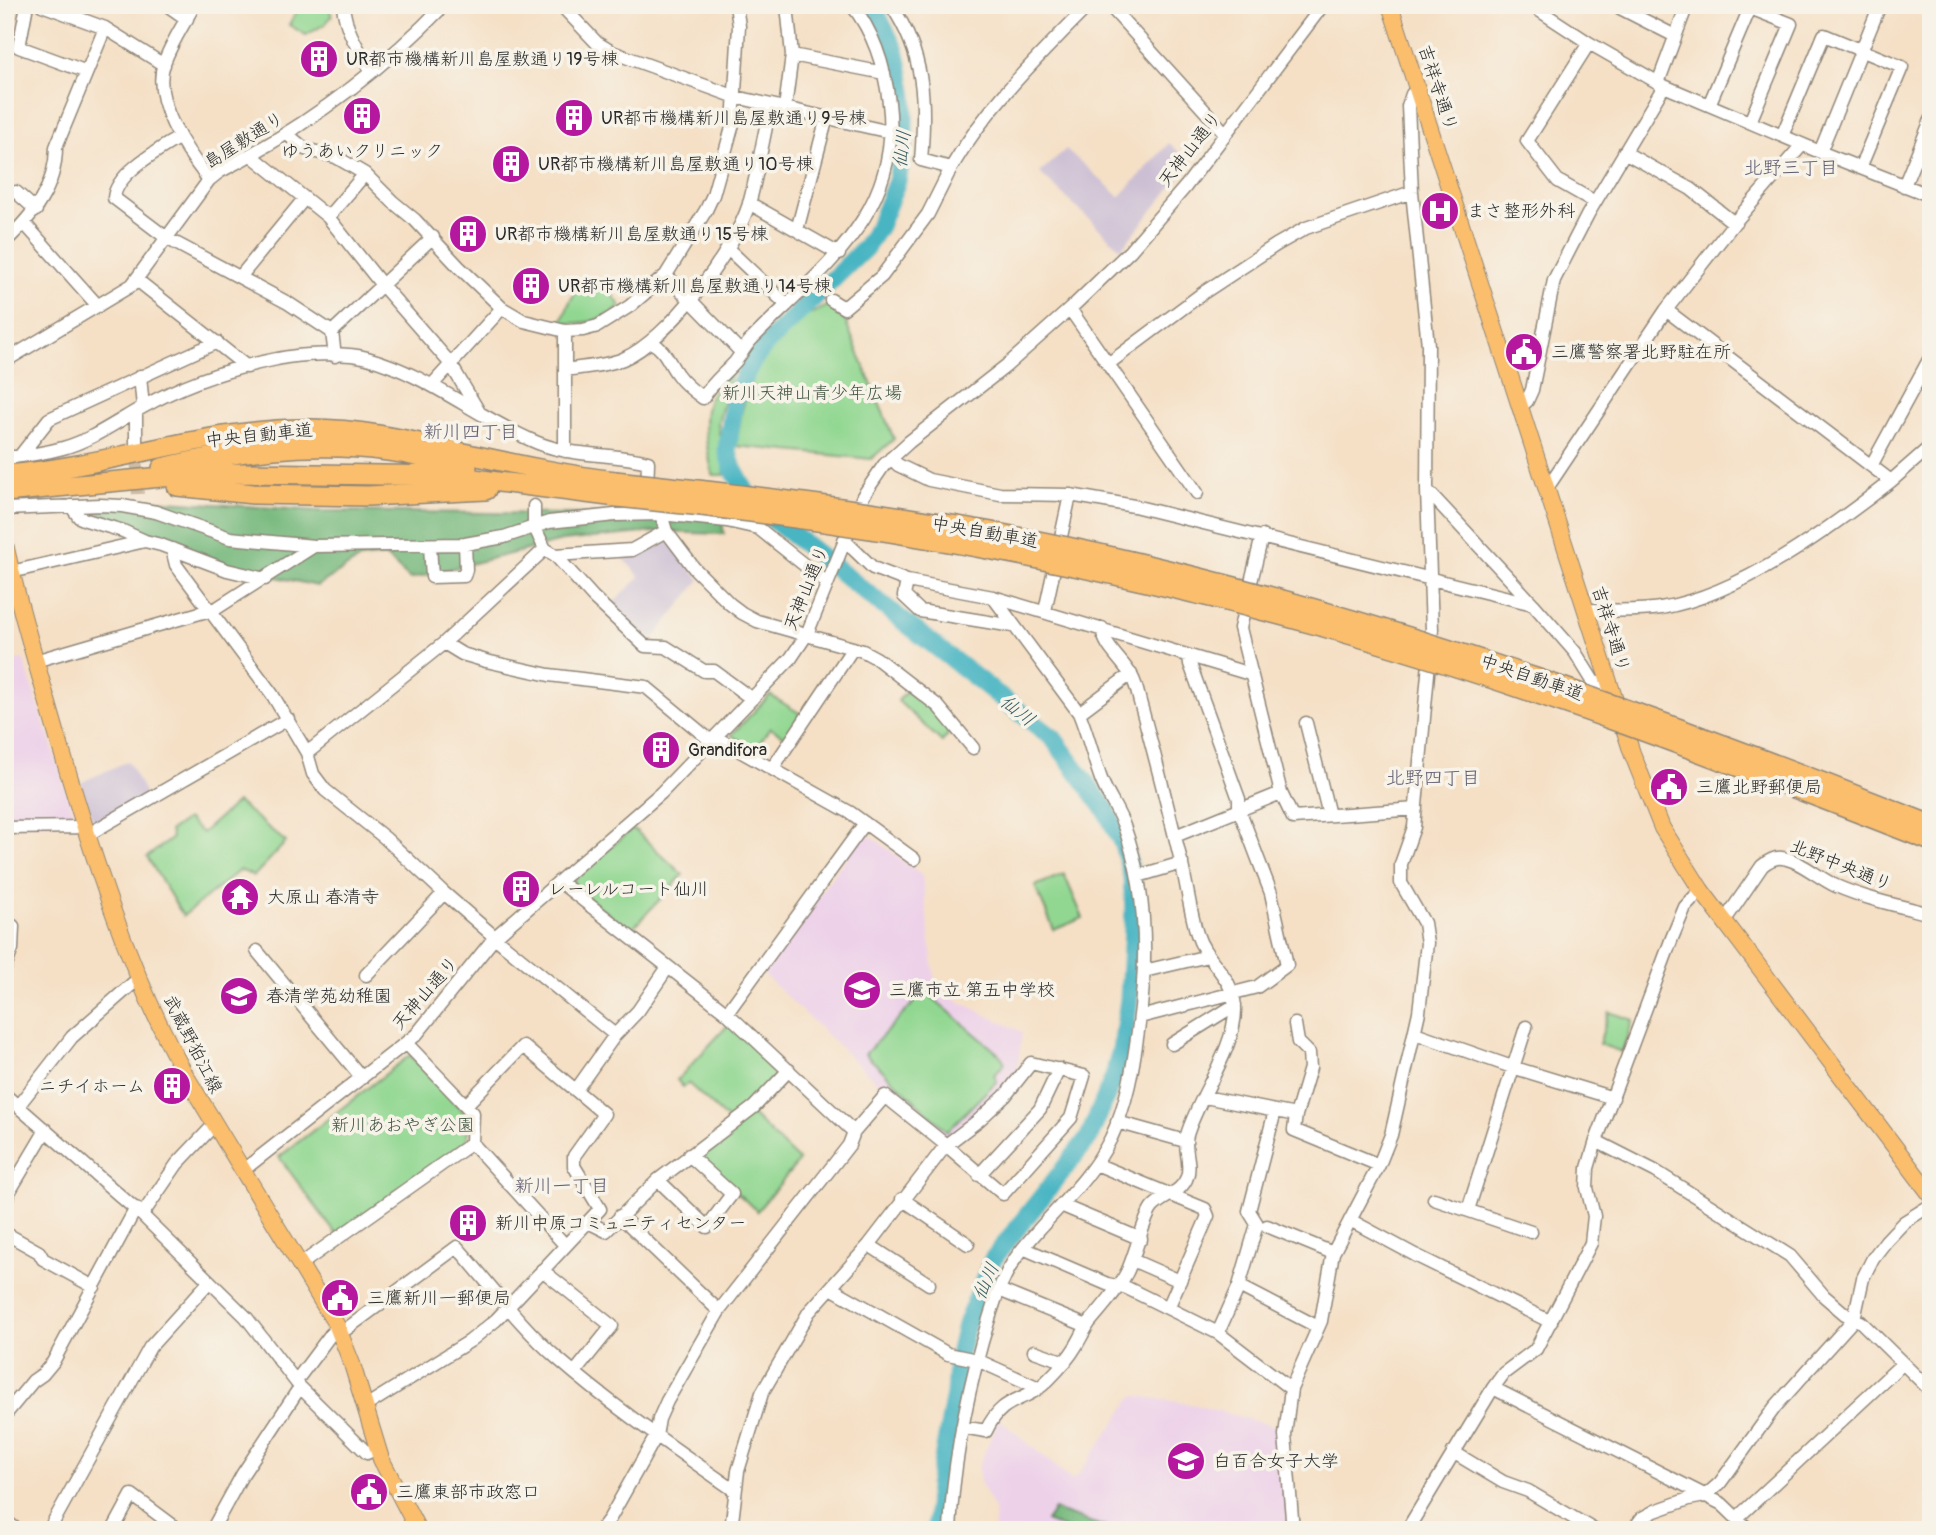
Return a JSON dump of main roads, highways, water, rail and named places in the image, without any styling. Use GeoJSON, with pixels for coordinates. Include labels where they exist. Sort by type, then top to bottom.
{"type":"FeatureCollection","features":[{"type":"Feature","properties":{"kind":"highway","name":"中央自動車道"},"geometry":{"type":"LineString","coordinates":[[7,483],[229,435],[306,429],[380,435],[616,489],[955,542],[1106,572],[1217,598],[1422,657],[1662,739],[1931,841]]}},
{"type":"Feature","properties":{"kind":"highway"},"geometry":{"type":"LineString","coordinates":[[98,483],[237,452],[309,447],[390,451],[567,491]]}},
{"type":"Feature","properties":{"kind":"highway"},"geometry":{"type":"LineString","coordinates":[[7,483],[184,486],[253,494],[398,495],[495,489],[567,491]]}},
{"type":"Feature","properties":{"kind":"highway","name":"中央自動車道"},"geometry":{"type":"LineString","coordinates":[[567,491],[616,489],[744,495],[889,514],[1024,538],[1231,585],[1336,614],[1550,681],[1931,825]]}},
{"type":"Feature","properties":{"kind":"main road","name":"吉祥寺通り"},"geometry":{"type":"LineString","coordinates":[[1390,5],[1609,687],[1645,789],[1662,828],[1701,890],[1931,1195]]}},
{"type":"Feature","properties":{"kind":"main road","name":"武蔵野狛江線"},"geometry":{"type":"LineString","coordinates":[[5,544],[21,615],[86,831],[139,978],[165,1039],[214,1125],[339,1329],[377,1448],[394,1488],[418,1530]]}},
{"type":"Feature","properties":{"kind":"waterway","name":"仙川"},"geometry":{"type":"LineString","coordinates":[[872,5],[896,53],[904,97],[904,143],[897,181],[879,226],[865,248],[765,345],[751,363],[735,396],[727,450],[733,469],[752,503],[1053,738],[1106,810],[1123,844],[1132,875],[1134,910],[1129,999],[1114,1077],[1089,1137],[993,1259],[966,1325],[957,1364],[955,1394],[938,1487],[936,1530]]}},
{"type":"Feature","properties":{"kind":"tunnel"},"geometry":{"type":"LineString","coordinates":[[136,446],[138,498]]}},
{"type":"Feature","properties":{"kind":"place","name":"UR都市機構新川島屋敷通り19号棟"},"geometry":{"type":"Point","coordinates":[319,59]}},
{"type":"Feature","properties":{"kind":"place","name":"ゆうあいクリニック"},"geometry":{"type":"Point","coordinates":[362,116]}},
{"type":"Feature","properties":{"kind":"place","name":"UR都市機構新川島屋敷通り9号棟"},"geometry":{"type":"Point","coordinates":[574,118]}},
{"type":"Feature","properties":{"kind":"place","name":"UR都市機構新川島屋敷通り10号棟"},"geometry":{"type":"Point","coordinates":[511,164]}},
{"type":"Feature","properties":{"kind":"place","name":"まさ整形外科"},"geometry":{"type":"Point","coordinates":[1440,211]}},
{"type":"Feature","properties":{"kind":"place","name":"UR都市機構新川島屋敷通り15号棟"},"geometry":{"type":"Point","coordinates":[468,234]}},
{"type":"Feature","properties":{"kind":"place","name":"UR都市機構新川島屋敷通り14号棟"},"geometry":{"type":"Point","coordinates":[531,286]}},
{"type":"Feature","properties":{"kind":"place","name":"三鷹警察署北野駐在所"},"geometry":{"type":"Point","coordinates":[1524,352]}},
{"type":"Feature","properties":{"kind":"place","name":"Grandifora"},"geometry":{"type":"Point","coordinates":[661,750]}},
{"type":"Feature","properties":{"kind":"place","name":"三鷹北野郵便局"},"geometry":{"type":"Point","coordinates":[1669,787]}},
{"type":"Feature","properties":{"kind":"place","name":"レーレルコート仙川"},"geometry":{"type":"Point","coordinates":[521,889]}},
{"type":"Feature","properties":{"kind":"place","name":"大原山 春清寺"},"geometry":{"type":"Point","coordinates":[240,897]}},
{"type":"Feature","properties":{"kind":"place","name":"三鷹市立 第五中学校"},"geometry":{"type":"Point","coordinates":[862,990]}},
{"type":"Feature","properties":{"kind":"place","name":"春清学苑幼稚園"},"geometry":{"type":"Point","coordinates":[239,996]}},
{"type":"Feature","properties":{"kind":"place","name":"ニチイホーム"},"geometry":{"type":"Point","coordinates":[172,1086]}},
{"type":"Feature","properties":{"kind":"place","name":"新川中原コミュニティセンター"},"geometry":{"type":"Point","coordinates":[468,1223]}},
{"type":"Feature","properties":{"kind":"place","name":"三鷹新川一郵便局"},"geometry":{"type":"Point","coordinates":[340,1298]}},
{"type":"Feature","properties":{"kind":"place","name":"白百合女子大学"},"geometry":{"type":"Point","coordinates":[1186,1461]}},
{"type":"Feature","properties":{"kind":"place","name":"三鷹東部市政窓口"},"geometry":{"type":"Point","coordinates":[369,1492]}},
{"type":"Feature","properties":{"kind":"district","name":"北野三丁目"},"geometry":{"type":"Point","coordinates":[1791,167]}},
{"type":"Feature","properties":{"kind":"district","name":"新川四丁目"},"geometry":{"type":"Point","coordinates":[471,431]}},
{"type":"Feature","properties":{"kind":"district","name":"北野四丁目"},"geometry":{"type":"Point","coordinates":[1433,777]}},
{"type":"Feature","properties":{"kind":"district","name":"新川一丁目"},"geometry":{"type":"Point","coordinates":[562,1185]}},
{"type":"Feature","properties":{"kind":"park label","name":"新川天神山青少年広場"},"geometry":{"type":"Point","coordinates":[812,393]}},
{"type":"Feature","properties":{"kind":"park label","name":"新川あおやぎ公園"},"geometry":{"type":"Point","coordinates":[403,1125]}}]}
